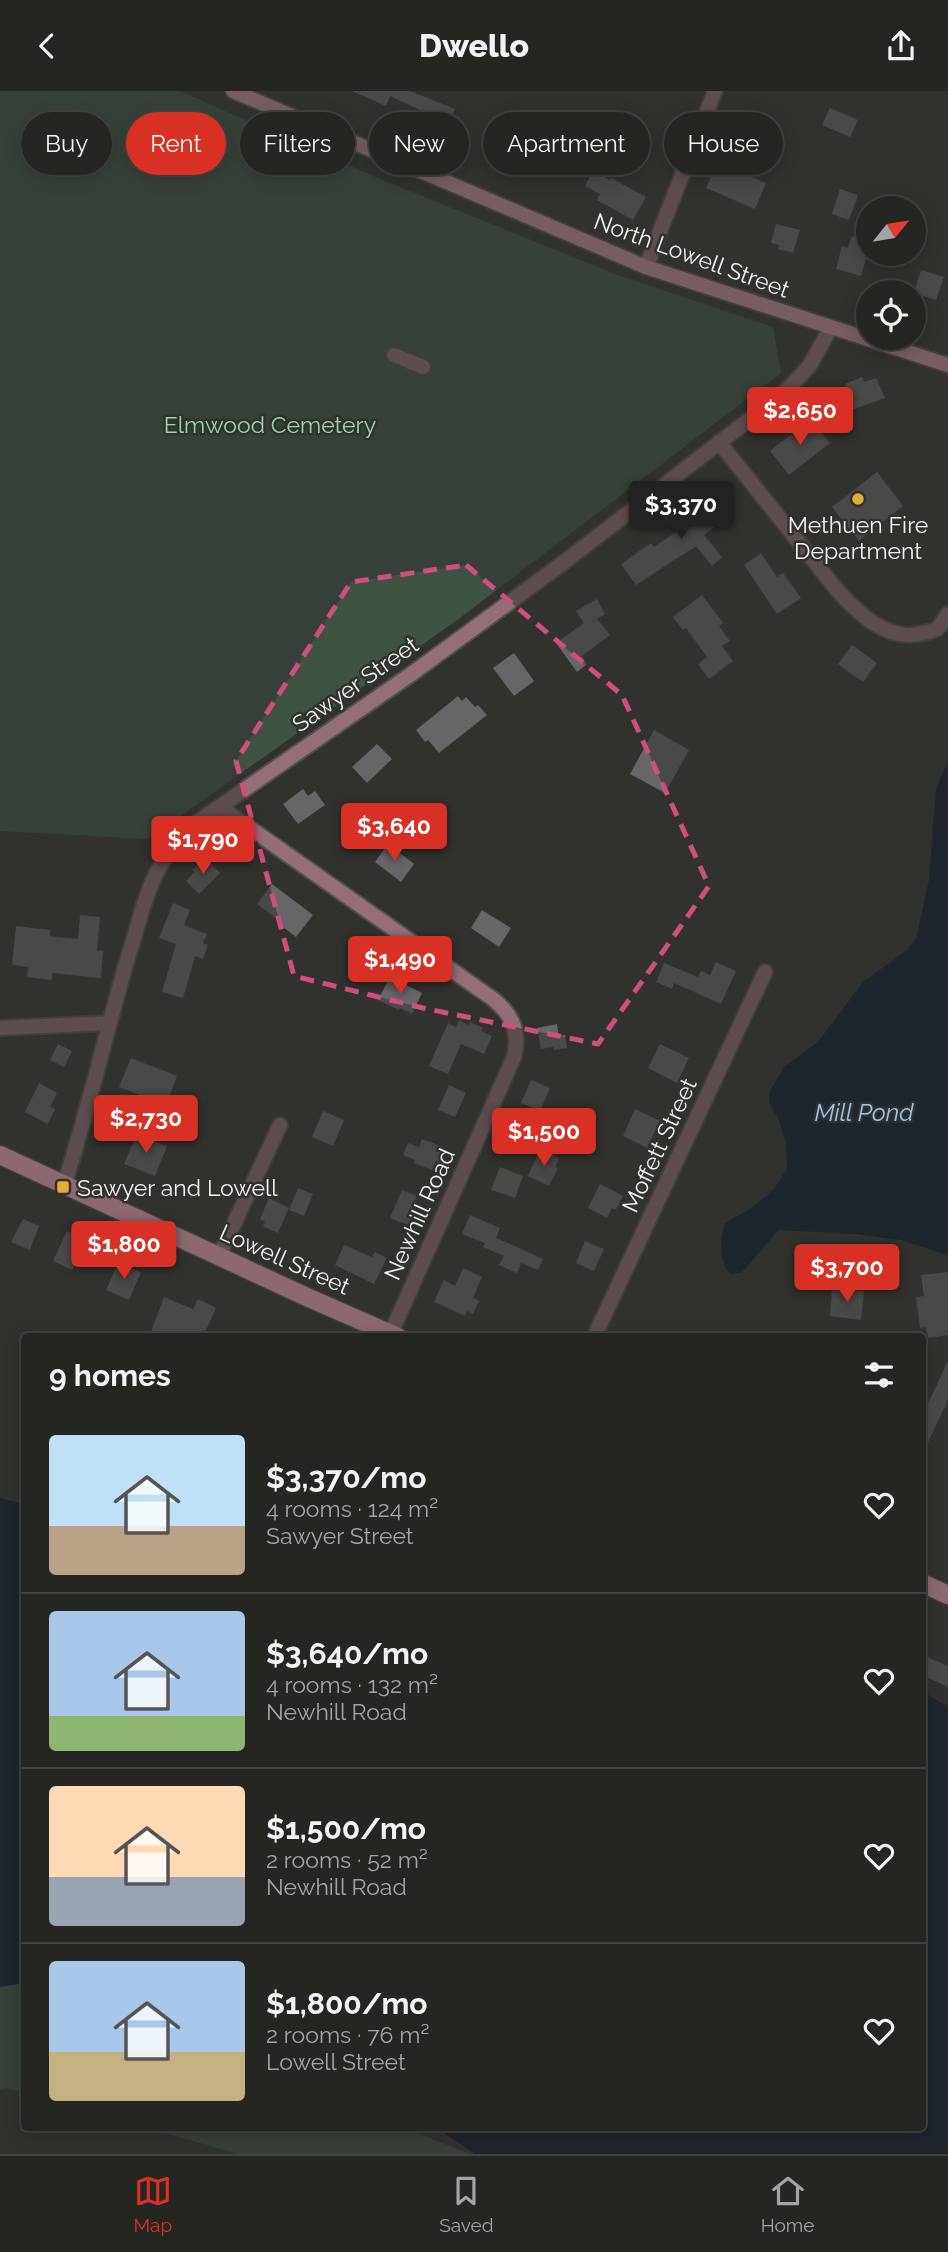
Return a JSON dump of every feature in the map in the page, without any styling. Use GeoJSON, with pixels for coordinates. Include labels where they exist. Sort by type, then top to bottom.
{"type":"FeatureCollection","features":[{"type":"Feature","properties":{"kind":"main road","name":"North Lowell Street"},"geometry":{"type":"LineString","coordinates":[[233,91],[646,267],[948,365]]}},
{"type":"Feature","properties":{"kind":"main road","name":"Lowell Street"},"geometry":{"type":"LineString","coordinates":[[0,1155],[390,1333]]}},
{"type":"Feature","properties":{"kind":"main road"},"geometry":{"type":"LineString","coordinates":[[926,1585],[948,1595]]}},
{"type":"Feature","properties":{"kind":"street"},"geometry":{"type":"LineString","coordinates":[[646,267],[715,91]]}},
{"type":"Feature","properties":{"kind":"street","name":"Sawyer Street"},"geometry":{"type":"LineString","coordinates":[[64,1185],[84,1126],[110,1023],[153,878],[171,848],[196,823],[494,614],[789,388],[810,365],[831,327]]}},
{"type":"Feature","properties":{"kind":"street"},"geometry":{"type":"LineString","coordinates":[[394,355],[423,367]]}},
{"type":"Feature","properties":{"kind":"street"},"geometry":{"type":"LineString","coordinates":[[719,442],[856,611],[876,625],[897,633],[918,635],[937,629],[948,614]]}},
{"type":"Feature","properties":{"kind":"street","name":"Newhill Road"},"geometry":{"type":"LineString","coordinates":[[220,807],[493,999],[506,1010],[514,1024],[517,1040],[514,1057],[396,1333]]}},
{"type":"Feature","properties":{"kind":"street","name":"Moffett Street"},"geometry":{"type":"LineString","coordinates":[[596,1333],[765,972]]}},
{"type":"Feature","properties":{"kind":"street"},"geometry":{"type":"LineString","coordinates":[[0,1028],[110,1023]]}},
{"type":"Feature","properties":{"kind":"street"},"geometry":{"type":"LineString","coordinates":[[219,1257],[280,1125]]}},
{"type":"Feature","properties":{"kind":"highlighted area"},"geometry":{"type":"Polygon","coordinates":[[[466,565],[622,695],[709,886],[598,1044],[423,1008],[294,976],[236,761],[351,582],[466,565]]]}},
{"type":"Feature","properties":{"kind":"green space","name":"Elmwood Cemetery"},"geometry":{"type":"Polygon","coordinates":[[[0,91],[180,91],[240,117],[240,175],[355,175],[355,168],[618,275],[773,327],[781,373],[460,618],[148,839],[0,831],[0,91]]]}},
{"type":"Feature","properties":{"kind":"green space"},"geometry":{"type":"Polygon","coordinates":[[[0,1977],[21,1982],[21,2092],[0,2089],[0,1977]]]}},
{"type":"Feature","properties":{"kind":"green space"},"geometry":{"type":"Polygon","coordinates":[[[158,2131],[412,2131],[471,2154],[239,2154],[158,2131]]]}},
{"type":"Feature","properties":{"kind":"water","name":"Mill Pond"},"geometry":{"type":"Polygon","coordinates":[[[948,762],[948,1255],[901,1240],[856,1234],[778,1230],[746,1268],[740,1273],[730,1274],[724,1263],[722,1250],[725,1223],[750,1209],[774,1189],[787,1169],[786,1143],[778,1118],[769,1102],[770,1091],[784,1067],[818,1042],[863,982],[907,950],[916,939],[929,880],[936,788],[948,762]]]}},
{"type":"Feature","properties":{"kind":"water"},"geometry":{"type":"Polygon","coordinates":[[[0,1498],[21,1503],[21,1984],[0,1987],[0,1498]]]}},
{"type":"Feature","properties":{"kind":"water"},"geometry":{"type":"Polygon","coordinates":[[[926,1693],[948,1707],[948,2154],[475,2154],[441,2131],[926,2131],[926,1693]]]}},
{"type":"Feature","properties":{"kind":"building"},"geometry":{"type":"Polygon","coordinates":[[[352,91],[410,91],[455,109],[454,112],[422,112],[390,96],[386,106],[352,91]]]}},
{"type":"Feature","properties":{"kind":"building"},"geometry":{"type":"Polygon","coordinates":[[[830,108],[858,120],[850,137],[822,125],[830,108]]]}},
{"type":"Feature","properties":{"kind":"building"},"geometry":{"type":"Polygon","coordinates":[[[591,175],[601,175],[646,197],[633,220],[597,200],[600,194],[585,186],[591,175]]]}},
{"type":"Feature","properties":{"kind":"building"},"geometry":{"type":"Polygon","coordinates":[[[712,175],[749,175],[766,183],[755,209],[706,188],[712,175]]]}},
{"type":"Feature","properties":{"kind":"building"},"geometry":{"type":"Polygon","coordinates":[[[840,189],[858,195],[849,220],[832,214],[840,189]]]}},
{"type":"Feature","properties":{"kind":"building"},"geometry":{"type":"Polygon","coordinates":[[[776,224],[800,230],[793,253],[778,249],[779,245],[771,243],[776,224]]]}},
{"type":"Feature","properties":{"kind":"building"},"geometry":{"type":"Polygon","coordinates":[[[852,236],[856,237],[856,266],[864,266],[861,276],[836,269],[842,246],[848,248],[852,236]]]}},
{"type":"Feature","properties":{"kind":"building"},"geometry":{"type":"Polygon","coordinates":[[[921,270],[944,277],[936,300],[926,297],[926,280],[918,280],[921,270]]]}},
{"type":"Feature","properties":{"kind":"building"},"geometry":{"type":"Polygon","coordinates":[[[862,377],[864,382],[876,378],[885,398],[854,409],[838,410],[836,393],[847,391],[845,384],[862,377]]]}},
{"type":"Feature","properties":{"kind":"building"},"geometry":{"type":"Polygon","coordinates":[[[811,419],[830,443],[789,475],[770,451],[811,419]]]}},
{"type":"Feature","properties":{"kind":"building"},"geometry":{"type":"Polygon","coordinates":[[[877,472],[903,506],[859,541],[832,507],[877,472]]]}},
{"type":"Feature","properties":{"kind":"building"},"geometry":{"type":"Polygon","coordinates":[[[717,492],[733,513],[704,535],[722,557],[712,566],[696,546],[636,585],[621,564],[651,543],[654,547],[682,528],[677,522],[717,492]]]}},
{"type":"Feature","properties":{"kind":"building"},"geometry":{"type":"Polygon","coordinates":[[[761,553],[777,577],[783,573],[801,598],[777,614],[744,565],[761,553]]]}},
{"type":"Feature","properties":{"kind":"building"},"geometry":{"type":"Polygon","coordinates":[[[702,595],[723,623],[719,626],[730,641],[722,646],[733,661],[709,679],[698,664],[707,657],[686,628],[683,630],[673,617],[702,595]]]}},
{"type":"Feature","properties":{"kind":"building"},"geometry":{"type":"Polygon","coordinates":[[[597,599],[605,614],[597,619],[610,635],[582,656],[587,664],[577,672],[556,643],[584,623],[576,611],[597,599]]]}},
{"type":"Feature","properties":{"kind":"building"},"geometry":{"type":"Polygon","coordinates":[[[852,645],[877,663],[863,682],[838,664],[852,645]]]}},
{"type":"Feature","properties":{"kind":"building"},"geometry":{"type":"Polygon","coordinates":[[[514,653],[534,681],[514,696],[493,668],[514,653]]]}},
{"type":"Feature","properties":{"kind":"building"},"geometry":{"type":"Polygon","coordinates":[[[458,696],[462,701],[466,697],[487,715],[439,753],[428,740],[425,742],[416,730],[458,696]]]}},
{"type":"Feature","properties":{"kind":"building"},"geometry":{"type":"Polygon","coordinates":[[[654,730],[689,750],[665,793],[630,774],[654,730]]]}},
{"type":"Feature","properties":{"kind":"building"},"geometry":{"type":"Polygon","coordinates":[[[377,744],[392,759],[367,783],[352,767],[377,744]]]}},
{"type":"Feature","properties":{"kind":"building"},"geometry":{"type":"Polygon","coordinates":[[[303,789],[308,796],[315,791],[325,805],[298,824],[283,804],[303,789]]]}},
{"type":"Feature","properties":{"kind":"building"},"geometry":{"type":"Polygon","coordinates":[[[388,844],[414,864],[401,882],[375,862],[388,844]]]}},
{"type":"Feature","properties":{"kind":"building"},"geometry":{"type":"Polygon","coordinates":[[[205,857],[220,873],[199,894],[186,881],[195,872],[192,870],[205,857]]]}},
{"type":"Feature","properties":{"kind":"building"},"geometry":{"type":"Polygon","coordinates":[[[272,884],[313,915],[296,937],[257,904],[272,884]]]}},
{"type":"Feature","properties":{"kind":"building"},"geometry":{"type":"Polygon","coordinates":[[[173,903],[190,910],[184,925],[207,934],[203,943],[208,945],[203,959],[195,956],[183,998],[162,992],[176,944],[159,938],[173,903]]]}},
{"type":"Feature","properties":{"kind":"building"},"geometry":{"type":"Polygon","coordinates":[[[482,910],[511,928],[499,947],[471,928],[482,910]]]}},
{"type":"Feature","properties":{"kind":"building"},"geometry":{"type":"Polygon","coordinates":[[[80,915],[100,917],[97,951],[103,951],[101,978],[52,973],[52,980],[27,977],[28,967],[12,965],[16,926],[50,930],[50,936],[78,939],[80,915]]]}},
{"type":"Feature","properties":{"kind":"building"},"geometry":{"type":"Polygon","coordinates":[[[716,962],[736,971],[721,1004],[674,983],[672,989],[656,982],[664,963],[698,977],[701,971],[710,975],[716,962]]]}},
{"type":"Feature","properties":{"kind":"building"},"geometry":{"type":"Polygon","coordinates":[[[390,977],[422,993],[412,1014],[378,1000],[390,977]]]}},
{"type":"Feature","properties":{"kind":"building"},"geometry":{"type":"Polygon","coordinates":[[[459,1020],[483,1028],[481,1031],[492,1036],[484,1054],[461,1044],[448,1074],[429,1066],[448,1023],[456,1027],[459,1020]]]}},
{"type":"Feature","properties":{"kind":"building"},"geometry":{"type":"Polygon","coordinates":[[[557,1024],[559,1036],[565,1035],[567,1048],[541,1049],[537,1028],[557,1024]]]}},
{"type":"Feature","properties":{"kind":"building"},"geometry":{"type":"Polygon","coordinates":[[[58,1044],[72,1051],[64,1067],[50,1060],[58,1044]]]}},
{"type":"Feature","properties":{"kind":"building"},"geometry":{"type":"Polygon","coordinates":[[[660,1044],[689,1058],[677,1083],[648,1068],[660,1044]]]}},
{"type":"Feature","properties":{"kind":"building"},"geometry":{"type":"Polygon","coordinates":[[[131,1058],[177,1076],[166,1105],[119,1087],[131,1058]]]}},
{"type":"Feature","properties":{"kind":"building"},"geometry":{"type":"Polygon","coordinates":[[[531,1080],[550,1088],[540,1111],[521,1103],[531,1080]]]}},
{"type":"Feature","properties":{"kind":"building"},"geometry":{"type":"Polygon","coordinates":[[[39,1083],[57,1093],[50,1107],[55,1109],[48,1124],[25,1112],[39,1083]]]}},
{"type":"Feature","properties":{"kind":"building"},"geometry":{"type":"Polygon","coordinates":[[[449,1085],[466,1093],[455,1117],[438,1110],[449,1085]]]}},
{"type":"Feature","properties":{"kind":"building"},"geometry":{"type":"Polygon","coordinates":[[[635,1109],[660,1121],[647,1148],[623,1136],[635,1109]]]}},
{"type":"Feature","properties":{"kind":"building"},"geometry":{"type":"Polygon","coordinates":[[[323,1111],[344,1120],[333,1146],[312,1137],[323,1111]]]}},
{"type":"Feature","properties":{"kind":"building"},"geometry":{"type":"Polygon","coordinates":[[[137,1134],[167,1146],[155,1176],[124,1164],[137,1134]]]}},
{"type":"Feature","properties":{"kind":"building"},"geometry":{"type":"Polygon","coordinates":[[[422,1139],[446,1148],[440,1163],[435,1161],[432,1170],[403,1155],[408,1143],[419,1147],[422,1139]]]}},
{"type":"Feature","properties":{"kind":"building"},"geometry":{"type":"Polygon","coordinates":[[[540,1149],[559,1158],[555,1167],[558,1168],[549,1186],[528,1176],[540,1149]]]}},
{"type":"Feature","properties":{"kind":"building"},"geometry":{"type":"Polygon","coordinates":[[[500,1167],[523,1176],[515,1198],[491,1190],[500,1167]]]}},
{"type":"Feature","properties":{"kind":"building"},"geometry":{"type":"Polygon","coordinates":[[[600,1184],[623,1196],[616,1210],[612,1208],[607,1218],[588,1208],[600,1184]]]}},
{"type":"Feature","properties":{"kind":"building"},"geometry":{"type":"Polygon","coordinates":[[[298,1188],[313,1194],[304,1216],[289,1210],[298,1188]]]}},
{"type":"Feature","properties":{"kind":"building"},"geometry":{"type":"Polygon","coordinates":[[[402,1190],[417,1196],[414,1202],[417,1204],[408,1225],[390,1218],[402,1190]]]}},
{"type":"Feature","properties":{"kind":"building"},"geometry":{"type":"Polygon","coordinates":[[[269,1198],[289,1208],[278,1233],[263,1226],[265,1222],[260,1219],[269,1198]]]}},
{"type":"Feature","properties":{"kind":"building"},"geometry":{"type":"Polygon","coordinates":[[[470,1215],[500,1228],[496,1238],[543,1259],[538,1270],[521,1263],[517,1273],[499,1265],[504,1256],[483,1247],[485,1243],[462,1234],[470,1215]]]}},
{"type":"Feature","properties":{"kind":"building"},"geometry":{"type":"Polygon","coordinates":[[[23,1219],[39,1226],[30,1250],[11,1242],[23,1219]]]}},
{"type":"Feature","properties":{"kind":"building"},"geometry":{"type":"Polygon","coordinates":[[[67,1231],[87,1240],[72,1270],[53,1261],[67,1231]]]}},
{"type":"Feature","properties":{"kind":"building"},"geometry":{"type":"Polygon","coordinates":[[[585,1241],[604,1249],[594,1271],[576,1263],[585,1241]]]}},
{"type":"Feature","properties":{"kind":"building"},"geometry":{"type":"Polygon","coordinates":[[[344,1245],[372,1257],[375,1252],[387,1258],[374,1284],[335,1265],[344,1245]]]}},
{"type":"Feature","properties":{"kind":"building"},"geometry":{"type":"Polygon","coordinates":[[[118,1263],[141,1272],[129,1300],[106,1290],[118,1263]]]}},
{"type":"Feature","properties":{"kind":"building"},"geometry":{"type":"Polygon","coordinates":[[[463,1268],[482,1277],[473,1298],[479,1301],[473,1314],[467,1311],[465,1316],[434,1302],[444,1280],[455,1286],[463,1268]]]}},
{"type":"Feature","properties":{"kind":"building"},"geometry":{"type":"Polygon","coordinates":[[[948,1272],[948,1335],[928,1338],[926,1327],[920,1328],[916,1297],[924,1296],[921,1275],[948,1272]]]}},
{"type":"Feature","properties":{"kind":"building"},"geometry":{"type":"Polygon","coordinates":[[[832,1288],[864,1291],[861,1320],[830,1316],[832,1288]]]}},
{"type":"Feature","properties":{"kind":"building"},"geometry":{"type":"Polygon","coordinates":[[[164,1297],[193,1309],[198,1299],[216,1308],[205,1333],[150,1333],[164,1297]]]}},
{"type":"Feature","properties":{"kind":"building"},"geometry":{"type":"Polygon","coordinates":[[[948,1361],[948,1400],[926,1447],[926,1408],[948,1361]]]}},
{"type":"Feature","properties":{"kind":"building"},"geometry":{"type":"Polygon","coordinates":[[[926,1657],[948,1666],[948,1687],[926,1677],[926,1657]]]}},
{"type":"Feature","properties":{"kind":"place","name":"Methuen Fire Department"},"geometry":{"type":"Point","coordinates":[858,499]}},
{"type":"Feature","properties":{"kind":"place","name":"Sawyer and Lowell"},"geometry":{"type":"Point","coordinates":[63,1187]}}]}
